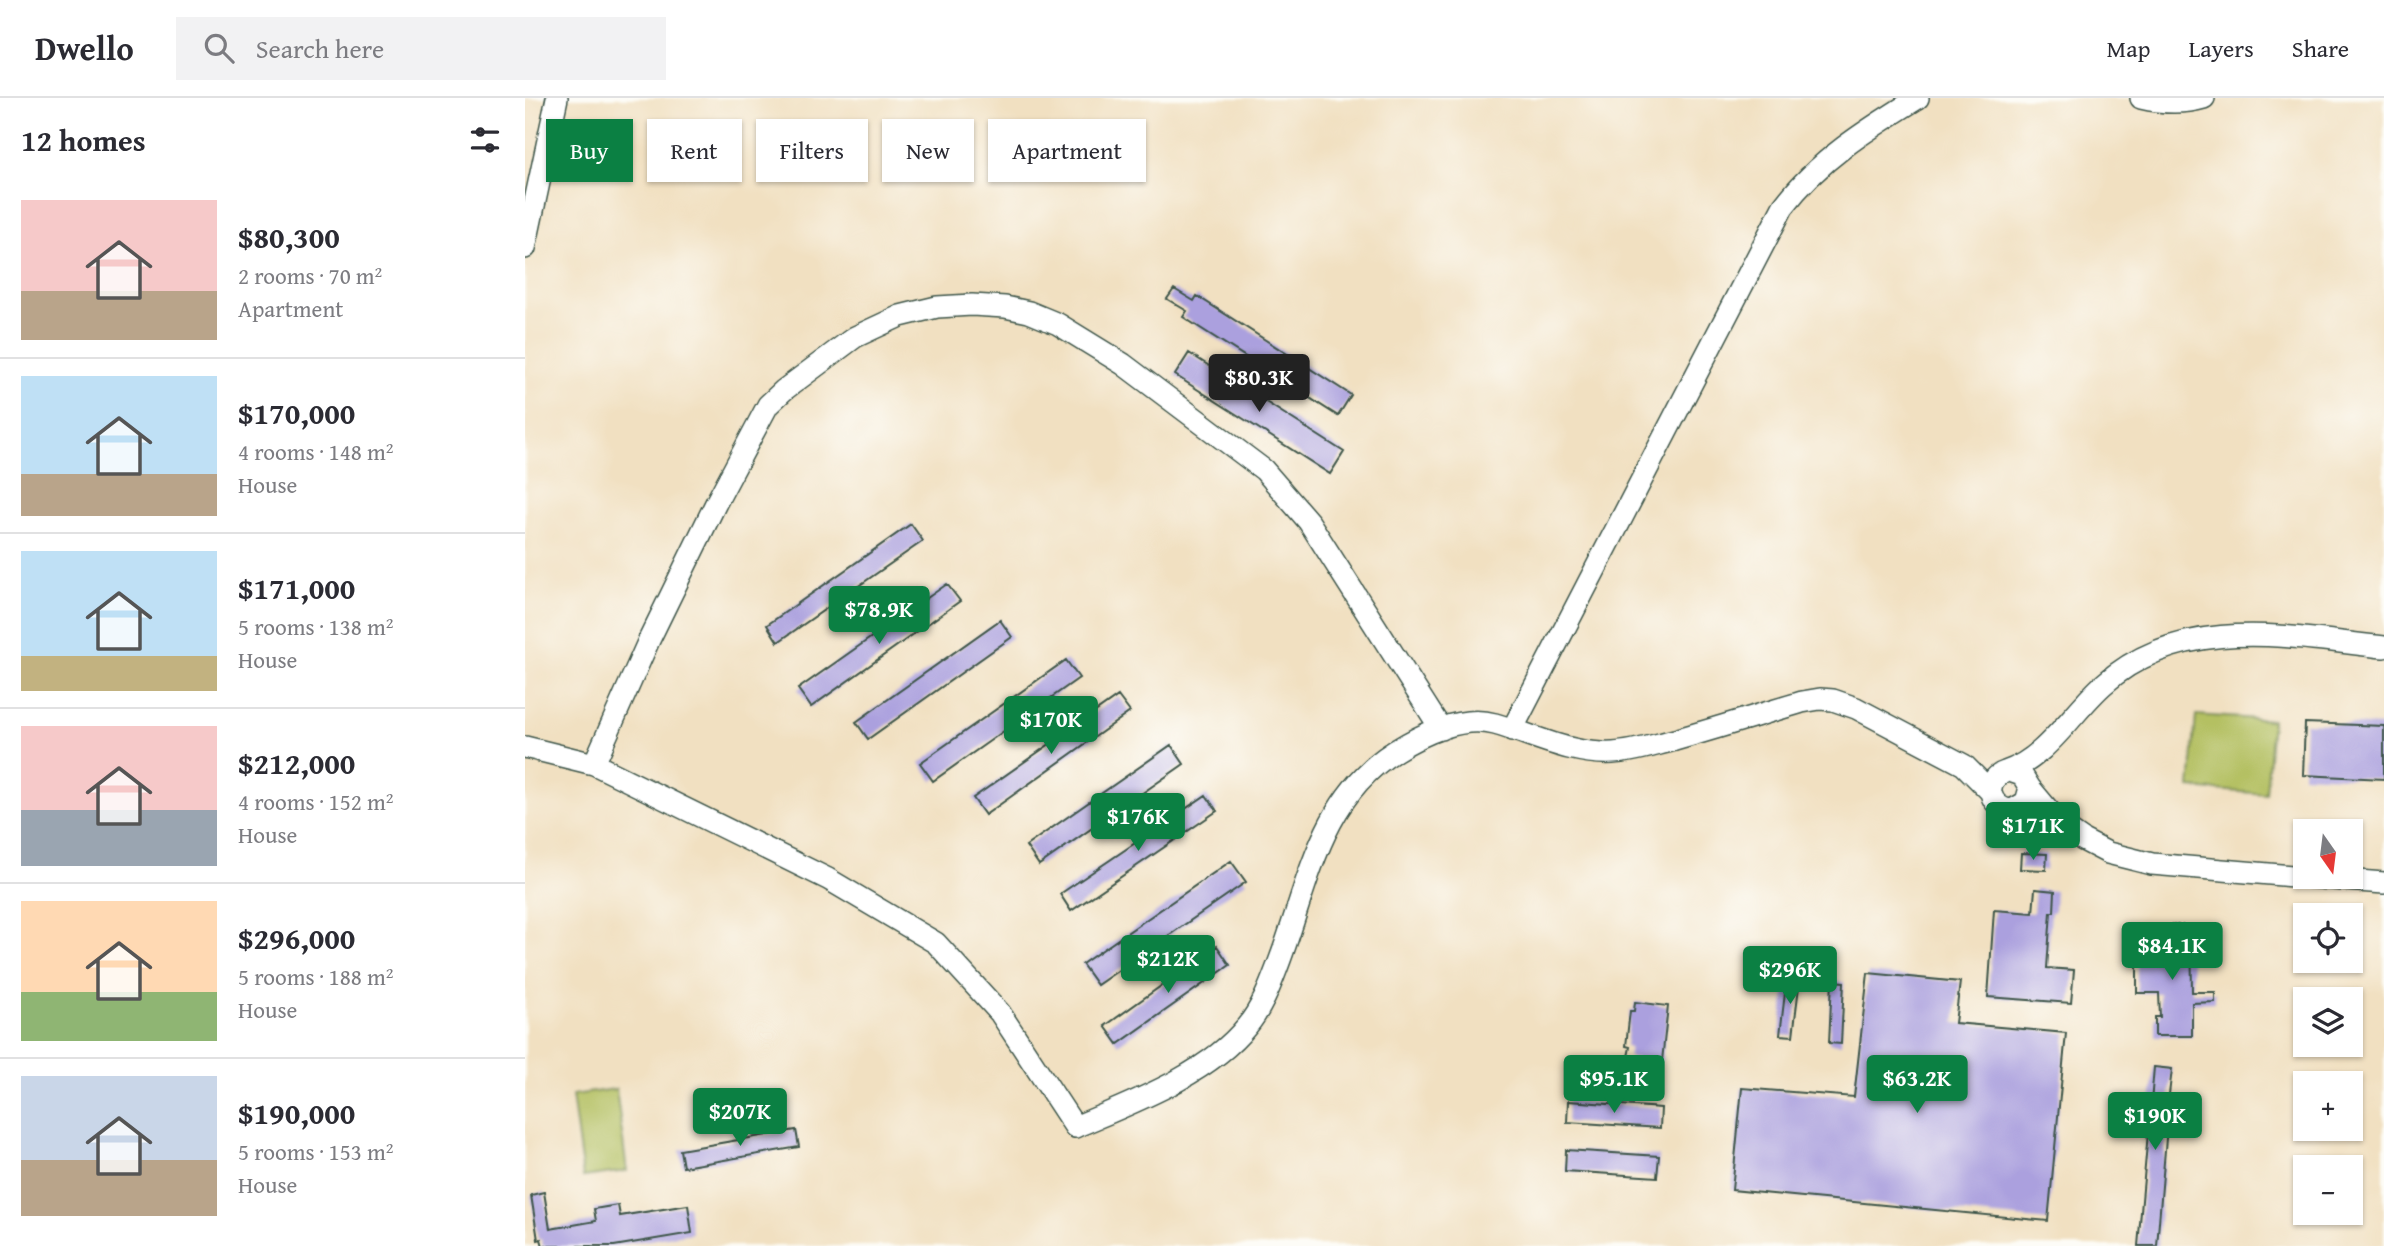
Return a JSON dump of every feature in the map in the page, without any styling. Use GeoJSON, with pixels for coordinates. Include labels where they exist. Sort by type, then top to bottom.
{"type":"FeatureCollection","features":[{"type":"Feature","properties":{"kind":"street"},"geometry":{"type":"LineString","coordinates":[[525,248],[557,98]]}},
{"type":"Feature","properties":{"kind":"street"},"geometry":{"type":"LineString","coordinates":[[1511,730],[1783,207],[1798,186],[1836,152],[1918,98]]}},
{"type":"Feature","properties":{"kind":"street"},"geometry":{"type":"LineString","coordinates":[[2141,98],[2171,103],[2204,98]]}},
{"type":"Feature","properties":{"kind":"street"},"geometry":{"type":"LineString","coordinates":[[594,764],[649,640],[716,503],[768,405],[855,337],[900,316],[937,307],[972,305],[1029,312],[1058,324],[1123,364],[1264,470],[1308,522],[1441,729]]}},
{"type":"Feature","properties":{"kind":"street"},"geometry":{"type":"LineString","coordinates":[[1990,791],[1994,780],[2044,748],[2104,683],[2138,660],[2176,643],[2218,635],[2251,634],[2384,647]]}},
{"type":"Feature","properties":{"kind":"street"},"geometry":{"type":"LineString","coordinates":[[525,747],[594,764],[828,879],[936,943],[999,1013],[1075,1127],[1178,1079],[1211,1059],[1247,1026],[1267,993],[1324,835],[1336,809],[1356,782],[1394,752],[1441,729],[1480,722],[1494,724],[1571,749],[1610,754],[1626,752],[1802,702],[1833,700],[1856,708],[1964,765],[1990,791],[1994,803],[1999,807],[2061,825]]}},
{"type":"Feature","properties":{"kind":"street"},"geometry":{"type":"LineString","coordinates":[[2014,810],[2026,802],[2044,748]]}},
{"type":"Feature","properties":{"kind":"street"},"geometry":{"type":"LineString","coordinates":[[1964,765],[2022,775],[2061,825],[2108,853],[2134,860],[2293,876]]}},
{"type":"Feature","properties":{"kind":"street"},"geometry":{"type":"LineString","coordinates":[[2363,881],[2384,883]]}},
{"type":"Feature","properties":{"kind":"green space"},"geometry":{"type":"Polygon","coordinates":[[[2196,715],[2272,720],[2266,794],[2190,788],[2196,715]]]}},
{"type":"Feature","properties":{"kind":"green space"},"geometry":{"type":"Polygon","coordinates":[[[616,1089],[627,1171],[583,1177],[572,1095],[616,1089]]]}},
{"type":"Feature","properties":{"kind":"building"},"geometry":{"type":"Polygon","coordinates":[[[1174,289],[1194,301],[1197,296],[1351,395],[1338,416],[1183,317],[1187,311],[1167,299],[1174,289]]]}},
{"type":"Feature","properties":{"kind":"building"},"geometry":{"type":"Polygon","coordinates":[[[1189,353],[1344,452],[1330,474],[1175,375],[1189,353]]]}},
{"type":"Feature","properties":{"kind":"building"},"geometry":{"type":"Polygon","coordinates":[[[911,524],[923,541],[778,642],[767,625],[911,524]]]}},
{"type":"Feature","properties":{"kind":"building"},"geometry":{"type":"Polygon","coordinates":[[[947,584],[960,601],[811,707],[798,689],[947,584]]]}},
{"type":"Feature","properties":{"kind":"building"},"geometry":{"type":"Polygon","coordinates":[[[1000,620],[1012,637],[868,739],[856,722],[1000,620]]]}},
{"type":"Feature","properties":{"kind":"building"},"geometry":{"type":"Polygon","coordinates":[[[1066,660],[1079,678],[933,781],[920,763],[1066,660]]]}},
{"type":"Feature","properties":{"kind":"building"},"geometry":{"type":"Polygon","coordinates":[[[1118,696],[1130,712],[985,815],[973,798],[1118,696]]]}},
{"type":"Feature","properties":{"kind":"building"},"geometry":{"type":"Polygon","coordinates":[[[2305,723],[2384,726],[2384,779],[2303,775],[2305,723]]]}},
{"type":"Feature","properties":{"kind":"building"},"geometry":{"type":"Polygon","coordinates":[[[1171,745],[1184,764],[1039,865],[1026,846],[1171,745]]]}},
{"type":"Feature","properties":{"kind":"building"},"geometry":{"type":"Polygon","coordinates":[[[1206,795],[1217,811],[1071,911],[1060,894],[1206,795]]]}},
{"type":"Feature","properties":{"kind":"building"},"geometry":{"type":"Polygon","coordinates":[[[2021,853],[2047,854],[2046,870],[2020,869],[2021,853]]]}},
{"type":"Feature","properties":{"kind":"building"},"geometry":{"type":"Polygon","coordinates":[[[1231,861],[1246,882],[1097,985],[1082,964],[1231,861]]]}},
{"type":"Feature","properties":{"kind":"building"},"geometry":{"type":"Polygon","coordinates":[[[2035,889],[2055,891],[2047,968],[2074,970],[2071,1003],[1988,997],[1994,910],[2033,913],[2035,889]]]}},
{"type":"Feature","properties":{"kind":"building"},"geometry":{"type":"Polygon","coordinates":[[[2159,925],[2191,925],[2192,992],[2215,992],[2215,1002],[2192,1003],[2192,1036],[2155,1036],[2155,1017],[2160,1017],[2159,993],[2137,993],[2137,959],[2159,959],[2159,925]]]}},
{"type":"Feature","properties":{"kind":"building"},"geometry":{"type":"Polygon","coordinates":[[[1217,946],[1230,965],[1118,1044],[1105,1026],[1217,946]]]}},
{"type":"Feature","properties":{"kind":"building"},"geometry":{"type":"Polygon","coordinates":[[[1868,973],[1960,982],[1955,1023],[2066,1033],[2048,1221],[1732,1190],[1742,1088],[1854,1097],[1868,973]]]}},
{"type":"Feature","properties":{"kind":"building"},"geometry":{"type":"Polygon","coordinates":[[[1787,976],[1800,978],[1793,1036],[1780,1035],[1787,976]]]}},
{"type":"Feature","properties":{"kind":"building"},"geometry":{"type":"Polygon","coordinates":[[[1832,981],[1844,982],[1841,1044],[1829,1043],[1832,981]]]}},
{"type":"Feature","properties":{"kind":"building"},"geometry":{"type":"Polygon","coordinates":[[[1635,1002],[1668,1006],[1662,1061],[1628,1057],[1630,1047],[1626,1046],[1630,1011],[1634,1011],[1635,1002]]]}},
{"type":"Feature","properties":{"kind":"building"},"geometry":{"type":"Polygon","coordinates":[[[2154,1067],[2172,1069],[2168,1103],[2180,1104],[2178,1127],[2167,1126],[2157,1246],[2138,1246],[2149,1121],[2135,1120],[2137,1102],[2151,1103],[2154,1067]]]}},
{"type":"Feature","properties":{"kind":"building"},"geometry":{"type":"Polygon","coordinates":[[[1568,1101],[1661,1108],[1660,1128],[1567,1122],[1568,1101]]]}},
{"type":"Feature","properties":{"kind":"building"},"geometry":{"type":"Polygon","coordinates":[[[796,1130],[799,1147],[683,1167],[680,1150],[796,1130]]]}},
{"type":"Feature","properties":{"kind":"building"},"geometry":{"type":"Polygon","coordinates":[[[1566,1150],[1659,1156],[1657,1177],[1565,1171],[1566,1150]]]}},
{"type":"Feature","properties":{"kind":"building"},"geometry":{"type":"Polygon","coordinates":[[[544,1192],[550,1229],[596,1221],[594,1209],[618,1205],[620,1216],[688,1205],[692,1233],[614,1246],[543,1246],[541,1239],[538,1240],[531,1195],[544,1192]]]}}]}
